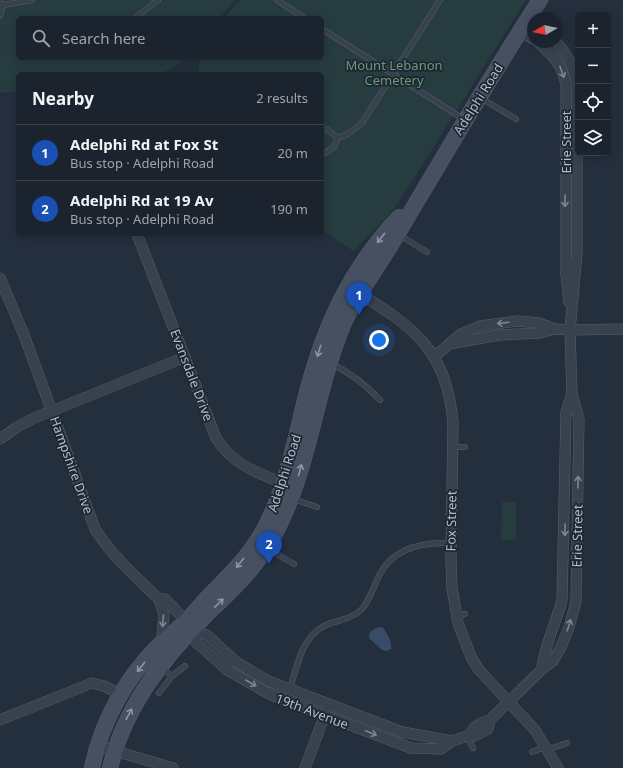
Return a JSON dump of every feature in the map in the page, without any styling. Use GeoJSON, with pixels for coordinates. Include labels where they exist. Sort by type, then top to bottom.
{"type":"FeatureCollection","features":[{"type":"Feature","properties":{"kind":"main road","name":"Adelphi Road"},"geometry":{"type":"LineString","coordinates":[[110,768],[120,731],[141,692],[167,671],[189,626],[254,546],[274,509],[283,483],[322,340],[334,311],[353,290],[397,233],[416,199],[526,25],[540,0]]}},
{"type":"Feature","properties":{"kind":"main road","name":"Adelphi Road"},"geometry":{"type":"LineString","coordinates":[[92,768],[98,746],[120,694],[161,644],[189,626],[257,564],[267,548],[286,514],[292,498],[329,363],[343,324],[361,263],[388,229],[416,199]]}},
{"type":"Feature","properties":{"kind":"street","name":"Erie Street"},"geometry":{"type":"LineString","coordinates":[[508,702],[542,669],[553,661],[569,626],[576,602],[578,419],[572,394],[570,318],[565,252],[566,86],[563,71],[554,57],[544,48]]}},
{"type":"Feature","properties":{"kind":"street","name":"Erie Street"},"geometry":{"type":"LineString","coordinates":[[561,48],[571,62],[576,74],[577,253],[576,278],[570,318]]}},
{"type":"Feature","properties":{"kind":"street","name":"Evansdale Drive"},"geometry":{"type":"LineString","coordinates":[[138,236],[216,438],[222,449],[247,468],[283,483]]}},
{"type":"Feature","properties":{"kind":"street"},"geometry":{"type":"LineString","coordinates":[[565,252],[577,253]]}},
{"type":"Feature","properties":{"kind":"street","name":"Hampshire Drive"},"geometry":{"type":"LineString","coordinates":[[0,278],[12,305],[95,529],[114,554],[159,599],[166,599],[189,626]]}},
{"type":"Feature","properties":{"kind":"street","name":"Fox Street"},"geometry":{"type":"LineString","coordinates":[[353,290],[396,317],[421,340],[435,356],[442,372],[452,410],[452,588],[471,657],[479,670],[535,730],[558,768]]}},
{"type":"Feature","properties":{"kind":"street"},"geometry":{"type":"LineString","coordinates":[[435,356],[461,334],[480,326],[518,321],[539,323],[555,329],[622,329]]}},
{"type":"Feature","properties":{"kind":"street"},"geometry":{"type":"LineString","coordinates":[[526,333],[528,322]]}},
{"type":"Feature","properties":{"kind":"street"},"geometry":{"type":"LineString","coordinates":[[480,326],[482,338]]}},
{"type":"Feature","properties":{"kind":"street"},"geometry":{"type":"LineString","coordinates":[[449,344],[482,338],[526,333],[540,333],[555,329]]}},
{"type":"Feature","properties":{"kind":"street"},"geometry":{"type":"LineString","coordinates":[[0,439],[17,427],[52,411],[185,357]]}},
{"type":"Feature","properties":{"kind":"street","name":"Erie Street"},"geometry":{"type":"LineString","coordinates":[[542,669],[543,652],[556,623],[562,600],[564,583],[566,412],[572,394]]}},
{"type":"Feature","properties":{"kind":"street"},"geometry":{"type":"LineString","coordinates":[[566,419],[578,419]]}},
{"type":"Feature","properties":{"kind":"street"},"geometry":{"type":"LineString","coordinates":[[159,599],[164,615],[161,644]]}},
{"type":"Feature","properties":{"kind":"street","name":"19th Avenue"},"geometry":{"type":"LineString","coordinates":[[189,626],[207,635],[234,660],[268,681],[402,732],[452,741]]}},
{"type":"Feature","properties":{"kind":"street","name":"19th Avenue"},"geometry":{"type":"LineString","coordinates":[[189,626],[196,642],[227,670],[271,695],[411,748],[441,749],[452,741],[468,736],[472,728],[490,720],[508,702]]}},
{"type":"Feature","properties":{"kind":"street"},"geometry":{"type":"LineString","coordinates":[[547,646],[558,652]]}},
{"type":"Feature","properties":{"kind":"street"},"geometry":{"type":"LineString","coordinates":[[227,670],[234,660]]}},
{"type":"Feature","properties":{"kind":"street"},"geometry":{"type":"LineString","coordinates":[[0,720],[92,683],[104,686],[120,694]]}},
{"type":"Feature","properties":{"kind":"street"},"geometry":{"type":"LineString","coordinates":[[305,768],[329,705]]}},
{"type":"Feature","properties":{"kind":"street"},"geometry":{"type":"LineString","coordinates":[[98,746],[173,768]]}},
{"type":"Feature","properties":{"kind":"lane"},"geometry":{"type":"LineString","coordinates":[[0,16],[1,4],[32,0]]}},
{"type":"Feature","properties":{"kind":"lane"},"geometry":{"type":"LineString","coordinates":[[138,16],[158,0]]}},
{"type":"Feature","properties":{"kind":"lane"},"geometry":{"type":"LineString","coordinates":[[277,0],[301,16]]}},
{"type":"Feature","properties":{"kind":"lane"},"geometry":{"type":"LineString","coordinates":[[324,154],[334,147],[338,138],[348,134],[362,123],[440,0]]}},
{"type":"Feature","properties":{"kind":"lane"},"geometry":{"type":"LineString","coordinates":[[324,31],[465,121]]}},
{"type":"Feature","properties":{"kind":"lane"},"geometry":{"type":"LineString","coordinates":[[480,98],[516,119]]}},
{"type":"Feature","properties":{"kind":"lane"},"geometry":{"type":"LineString","coordinates":[[324,129],[328,130],[338,138]]}},
{"type":"Feature","properties":{"kind":"lane"},"geometry":{"type":"LineString","coordinates":[[397,233],[427,252]]}},
{"type":"Feature","properties":{"kind":"lane"},"geometry":{"type":"LineString","coordinates":[[329,363],[347,371],[370,389],[380,400]]}},
{"type":"Feature","properties":{"kind":"lane"},"geometry":{"type":"LineString","coordinates":[[453,447],[464,447]]}},
{"type":"Feature","properties":{"kind":"lane"},"geometry":{"type":"LineString","coordinates":[[292,498],[317,507]]}},
{"type":"Feature","properties":{"kind":"lane"},"geometry":{"type":"LineString","coordinates":[[290,689],[304,648],[313,634],[322,627],[355,615],[363,607],[381,572],[390,561],[401,552],[416,546],[436,542],[451,543]]}},
{"type":"Feature","properties":{"kind":"lane"},"geometry":{"type":"LineString","coordinates":[[267,548],[294,564]]}},
{"type":"Feature","properties":{"kind":"lane"},"geometry":{"type":"LineString","coordinates":[[159,693],[167,671],[185,666]]}},
{"type":"Feature","properties":{"kind":"lane"},"geometry":{"type":"LineString","coordinates":[[468,736],[473,748]]}},
{"type":"Feature","properties":{"kind":"lane"},"geometry":{"type":"LineString","coordinates":[[532,752],[567,743]]}},
{"type":"Feature","properties":{"kind":"green space"},"geometry":{"type":"Polygon","coordinates":[[[0,0],[236,0],[221,16],[16,16],[16,60],[186,60],[164,72],[16,72],[16,92],[0,93],[0,0]]]}},
{"type":"Feature","properties":{"kind":"green space","name":"Mount Lebanon Cemetery"},"geometry":{"type":"Polygon","coordinates":[[[241,0],[526,0],[399,202],[388,216],[353,251],[324,231],[324,72],[199,72],[199,60],[324,60],[324,16],[226,16],[241,0]]]}},
{"type":"Feature","properties":{"kind":"green space"},"geometry":{"type":"Polygon","coordinates":[[[502,502],[516,502],[516,540],[501,540],[502,502]]]}},
{"type":"Feature","properties":{"kind":"water"},"geometry":{"type":"Polygon","coordinates":[[[382,627],[391,643],[391,649],[387,651],[382,650],[369,638],[370,632],[376,628],[382,627]]]}},
{"type":"Feature","properties":{"kind":"place","name":"Adelphi Rd at Fox St"},"geometry":{"type":"Point","coordinates":[359,315]}},
{"type":"Feature","properties":{"kind":"place","name":"Adelphi Rd at 19 Av"},"geometry":{"type":"Point","coordinates":[269,564]}}]}
